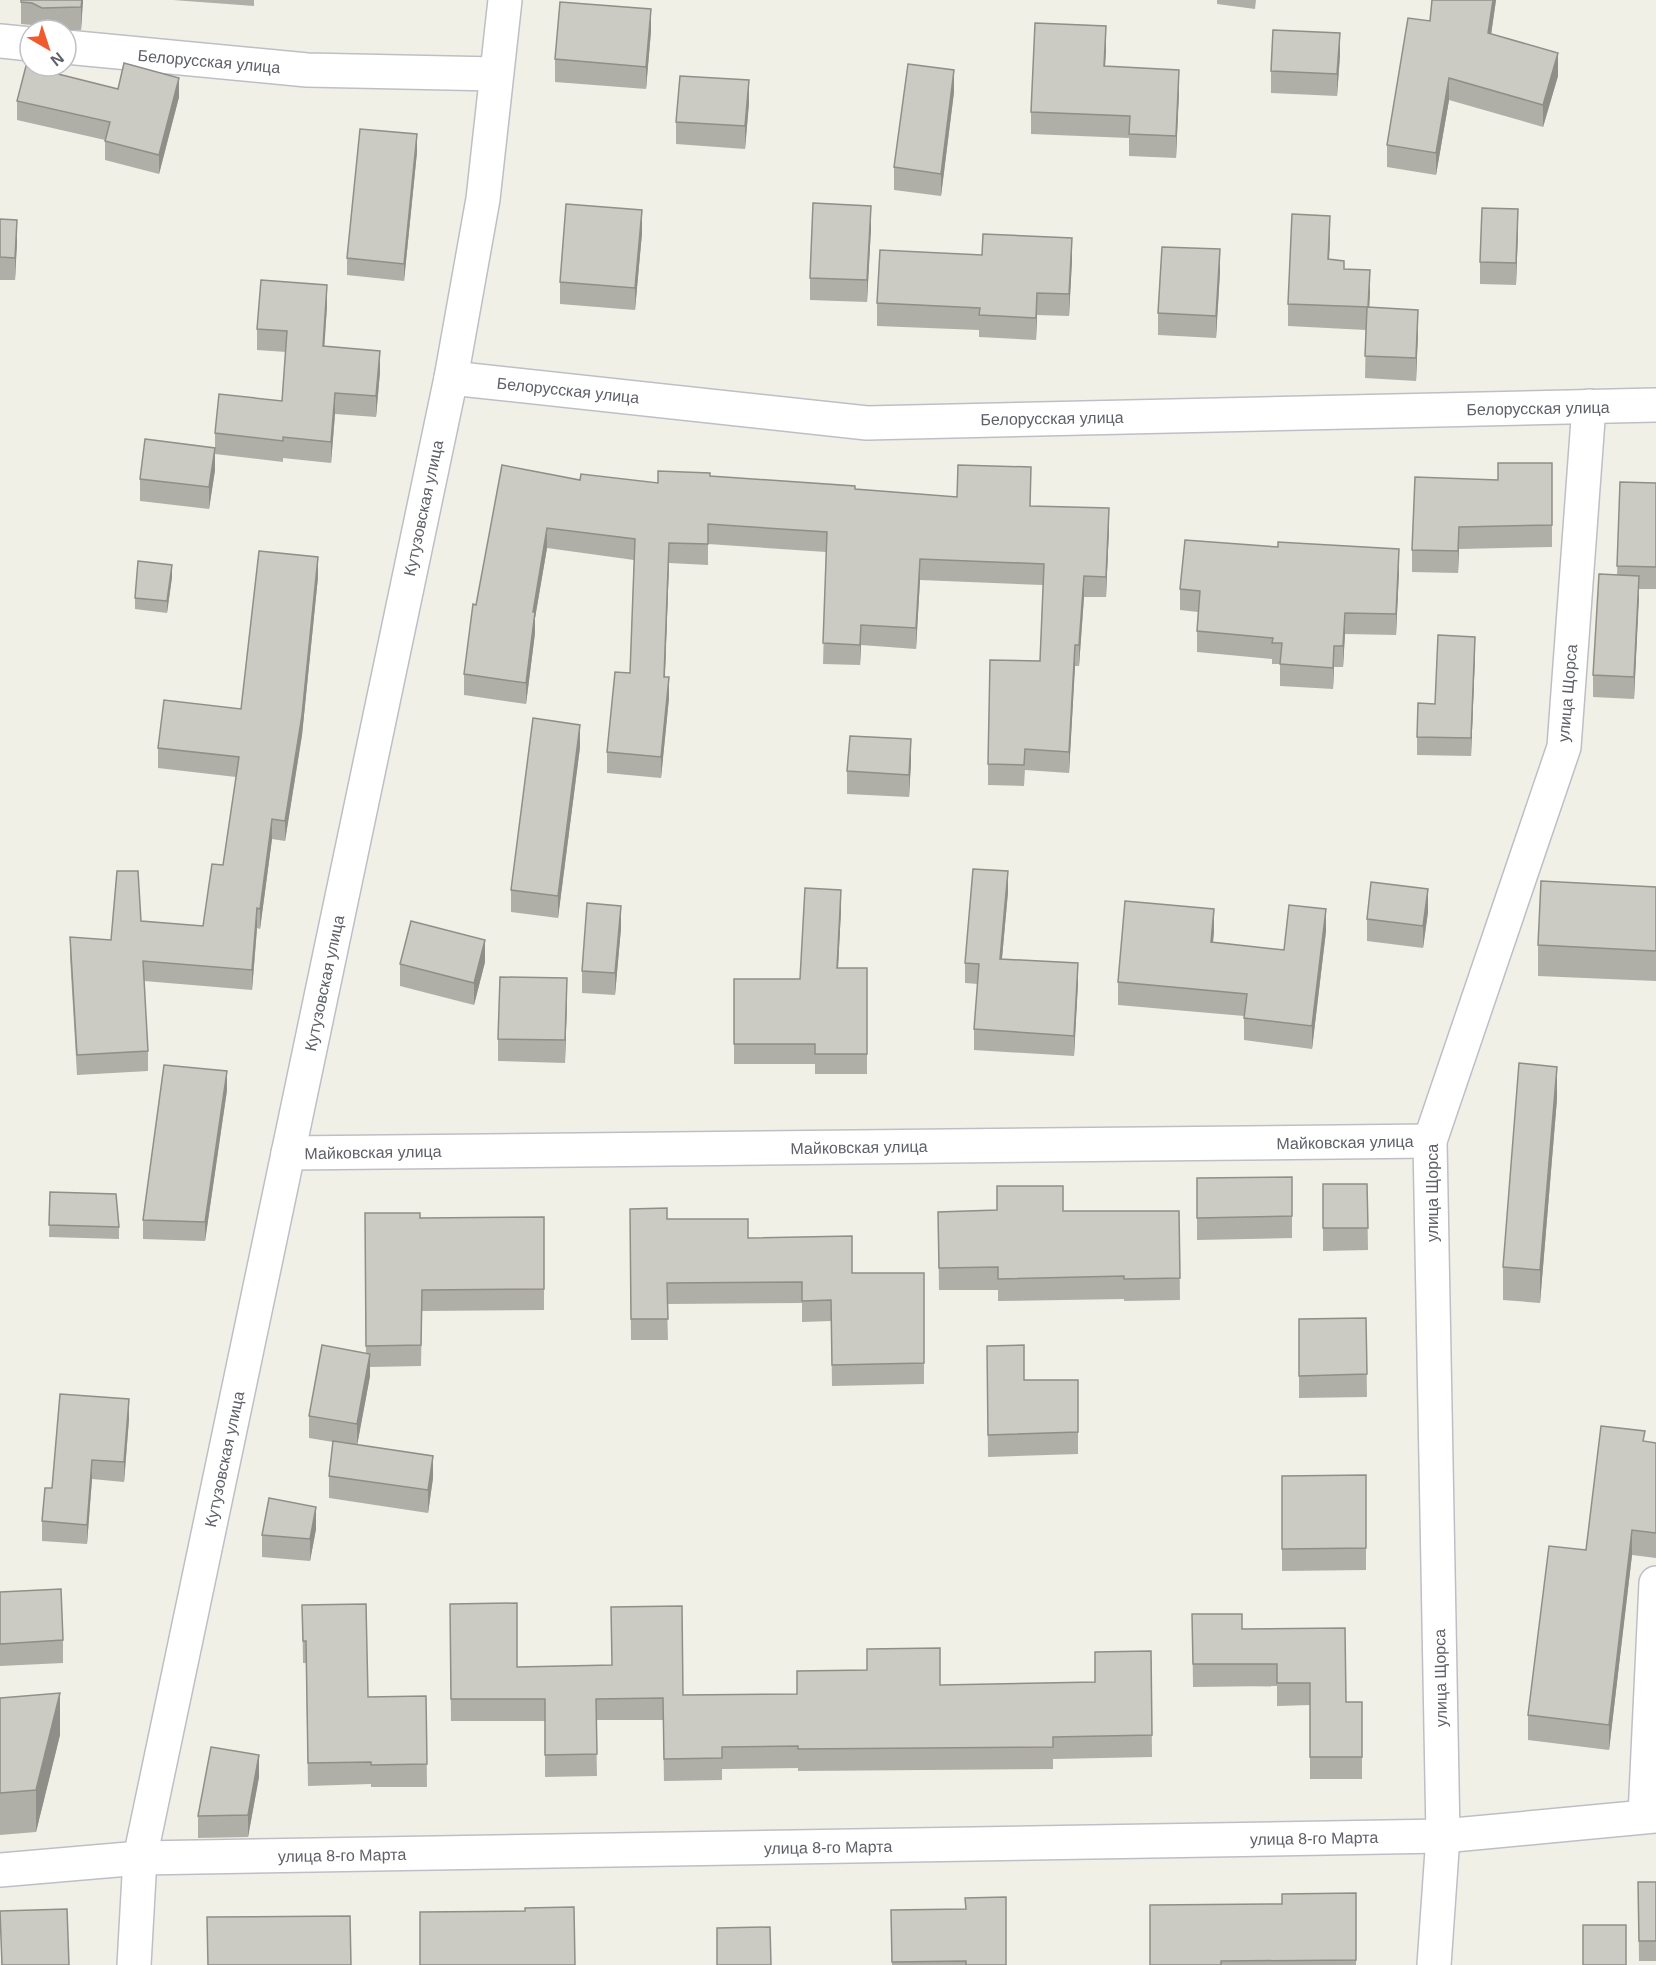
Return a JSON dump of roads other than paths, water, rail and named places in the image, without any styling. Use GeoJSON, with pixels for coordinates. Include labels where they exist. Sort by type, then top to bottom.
{"type":"FeatureCollection","features":[{"type":"Feature","properties":{"kind":"street","name":"Кутузовская улица"},"geometry":{"type":"LineString","coordinates":[[134,1965],[140,1858],[451,378],[483,199],[504,0]]}},
{"type":"Feature","properties":{"kind":"street"},"geometry":{"type":"LineString","coordinates":[[0,41],[18,43]]}},
{"type":"Feature","properties":{"kind":"street","name":"Белорусская улица"},"geometry":{"type":"LineString","coordinates":[[78,48],[307,70],[496,74]]}},
{"type":"Feature","properties":{"kind":"street","name":"Белорусская улица"},"geometry":{"type":"LineString","coordinates":[[451,378],[867,423],[1656,405]]}},
{"type":"Feature","properties":{"kind":"street","name":"улица Щорса"},"geometry":{"type":"LineString","coordinates":[[1434,1965],[1443,1836],[1430,1141],[1564,747],[1589,406]]}},
{"type":"Feature","properties":{"kind":"street","name":"Майковская улица"},"geometry":{"type":"LineString","coordinates":[[288,1153],[1430,1141]]}},
{"type":"Feature","properties":{"kind":"street"},"geometry":{"type":"LineString","coordinates":[[1651,1816],[1656,1583]]}},
{"type":"Feature","properties":{"kind":"street","name":"улица 8-го Марта"},"geometry":{"type":"LineString","coordinates":[[0,1870],[140,1858],[1443,1836],[1651,1816]]}}]}
